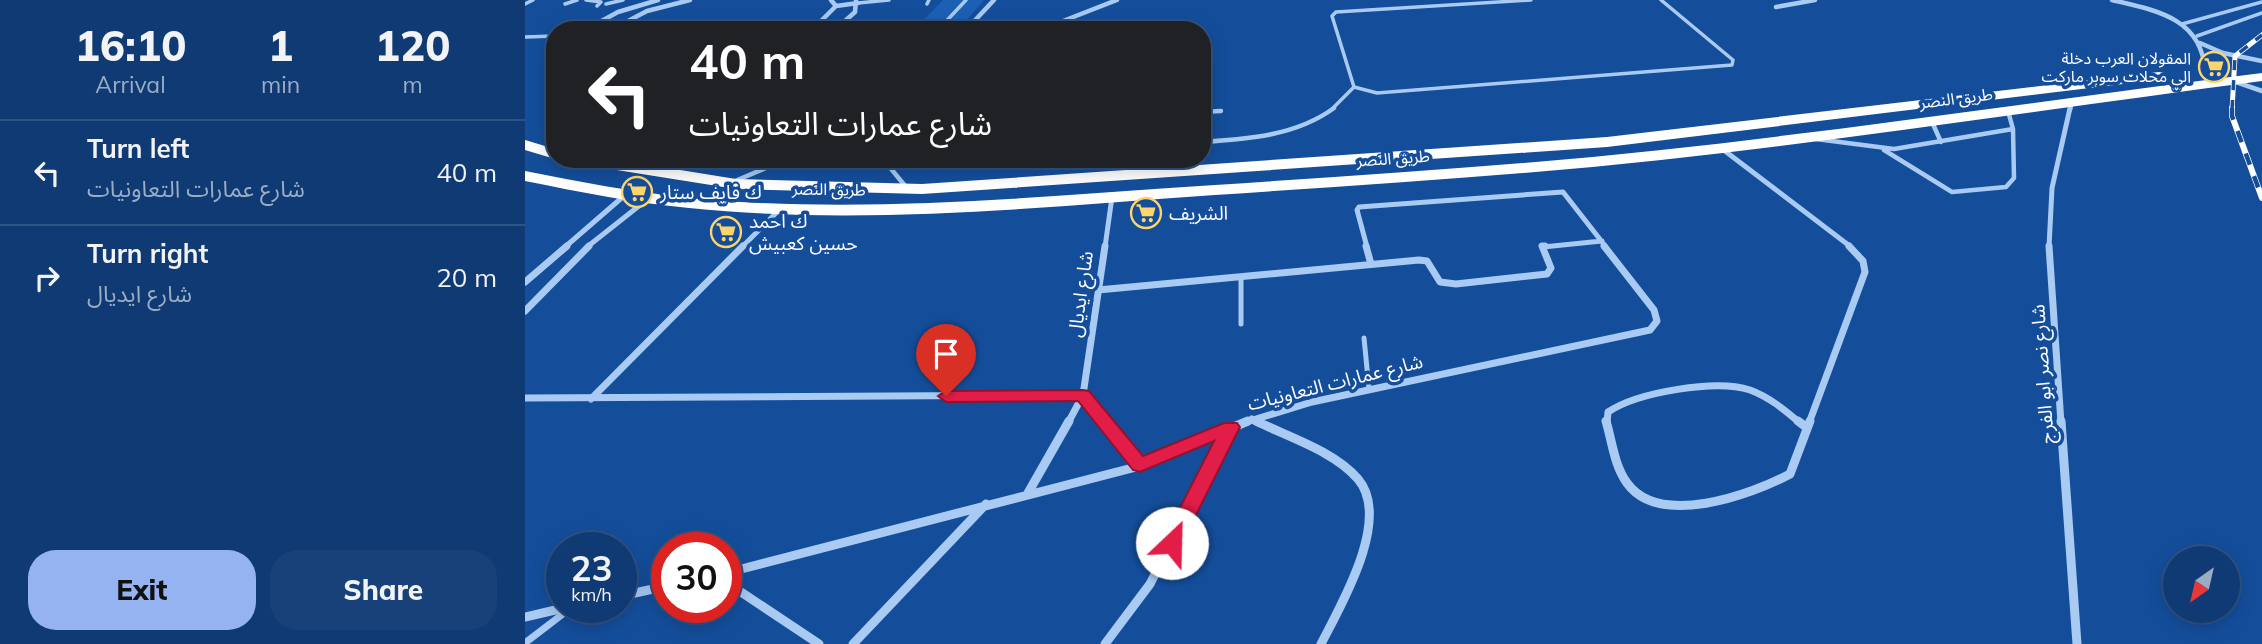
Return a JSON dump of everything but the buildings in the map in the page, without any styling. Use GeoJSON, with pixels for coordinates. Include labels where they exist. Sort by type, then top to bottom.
{"type":"FeatureCollection","features":[{"type":"Feature","properties":{"kind":"highway","name":"طريق النصر"},"geometry":{"type":"LineString","coordinates":[[635,168],[729,183],[796,188],[908,189],[1607,142],[2262,63]]}},
{"type":"Feature","properties":{"kind":"highway","name":"طريق النصر"},"geometry":{"type":"LineString","coordinates":[[525,176],[649,198],[781,208],[930,208],[1500,169],[1720,148],[2262,77]]}},
{"type":"Feature","properties":{"kind":"highway"},"geometry":{"type":"LineString","coordinates":[[525,145],[546,151]]}},
{"type":"Feature","properties":{"kind":"street"},"geometry":{"type":"LineString","coordinates":[[625,0],[644,4]]}},
{"type":"Feature","properties":{"kind":"street"},"geometry":{"type":"LineString","coordinates":[[605,21],[654,0]]}},
{"type":"Feature","properties":{"kind":"street"},"geometry":{"type":"LineString","coordinates":[[628,21],[647,11],[690,0]]}},
{"type":"Feature","properties":{"kind":"street"},"geometry":{"type":"LineString","coordinates":[[831,0],[836,6]]}},
{"type":"Feature","properties":{"kind":"street"},"geometry":{"type":"LineString","coordinates":[[974,21],[994,0]]}},
{"type":"Feature","properties":{"kind":"street"},"geometry":{"type":"LineString","coordinates":[[1063,21],[1117,0]]}},
{"type":"Feature","properties":{"kind":"street"},"geometry":{"type":"LineString","coordinates":[[1776,7],[1815,0]]}},
{"type":"Feature","properties":{"kind":"street"},"geometry":{"type":"LineString","coordinates":[[2112,0],[2149,10],[2182,24],[2197,36],[2206,59],[2205,71]]}},
{"type":"Feature","properties":{"kind":"street"},"geometry":{"type":"LineString","coordinates":[[836,6],[857,2],[855,12],[845,21]]}},
{"type":"Feature","properties":{"kind":"street"},"geometry":{"type":"LineString","coordinates":[[823,21],[836,6]]}},
{"type":"Feature","properties":{"kind":"street"},"geometry":{"type":"LineString","coordinates":[[2199,43],[2223,53],[2262,63]]}},
{"type":"Feature","properties":{"kind":"street"},"geometry":{"type":"LineString","coordinates":[[2233,81],[2262,91]]}},
{"type":"Feature","properties":{"kind":"street","name":"شارع نصر ابو الفرج"},"geometry":{"type":"LineString","coordinates":[[2071,103],[2052,188],[2048,237],[2077,644]]}},
{"type":"Feature","properties":{"kind":"street"},"geometry":{"type":"LineString","coordinates":[[1720,148],[1845,240],[1863,261],[1865,272],[1790,474],[1778,482],[1696,504],[1674,507],[1652,502],[1633,490],[1622,475],[1606,420],[1608,412],[1623,401],[1728,386],[1771,400],[1806,427]]}},
{"type":"Feature","properties":{"kind":"street"},"geometry":{"type":"LineString","coordinates":[[1371,264],[1357,210],[1370,205],[1563,192],[1602,241]]}},
{"type":"Feature","properties":{"kind":"street"},"geometry":{"type":"LineString","coordinates":[[525,282],[625,195]]}},
{"type":"Feature","properties":{"kind":"street","name":"شارع ايديال"},"geometry":{"type":"LineString","coordinates":[[1028,493],[1083,396],[1112,197]]}},
{"type":"Feature","properties":{"kind":"street"},"geometry":{"type":"LineString","coordinates":[[525,311],[574,258],[649,198]]}},
{"type":"Feature","properties":{"kind":"street"},"geometry":{"type":"LineString","coordinates":[[591,399],[781,208]]}},
{"type":"Feature","properties":{"kind":"street"},"geometry":{"type":"LineString","coordinates":[[1098,290],[1423,260],[1429,264],[1435,278],[1447,285],[1540,276],[1547,274],[1551,268],[1542,246],[1602,241]]}},
{"type":"Feature","properties":{"kind":"street","name":"شارع عمارات التعاونيات"},"geometry":{"type":"LineString","coordinates":[[742,569],[1140,466],[1252,419],[1369,389],[1650,330],[1657,321],[1654,310],[1602,241]]}},
{"type":"Feature","properties":{"kind":"street"},"geometry":{"type":"LineString","coordinates":[[525,398],[1083,396],[1140,466]]}},
{"type":"Feature","properties":{"kind":"street"},"geometry":{"type":"LineString","coordinates":[[1252,419],[1342,467],[1359,480],[1370,497],[1372,516],[1356,570],[1321,644]]}},
{"type":"Feature","properties":{"kind":"street"},"geometry":{"type":"LineString","coordinates":[[1105,644],[1150,584],[1231,427]]}},
{"type":"Feature","properties":{"kind":"street"},"geometry":{"type":"LineString","coordinates":[[853,644],[986,504]]}},
{"type":"Feature","properties":{"kind":"street"},"geometry":{"type":"LineString","coordinates":[[742,593],[819,644]]}},
{"type":"Feature","properties":{"kind":"street"},"geometry":{"type":"LineString","coordinates":[[525,617],[546,612]]}},
{"type":"Feature","properties":{"kind":"lane"},"geometry":{"type":"LineString","coordinates":[[525,4],[532,0]]}},
{"type":"Feature","properties":{"kind":"lane"},"geometry":{"type":"LineString","coordinates":[[565,4],[577,0]]}},
{"type":"Feature","properties":{"kind":"lane"},"geometry":{"type":"LineString","coordinates":[[586,0],[601,2],[597,6]]}},
{"type":"Feature","properties":{"kind":"lane"},"geometry":{"type":"LineString","coordinates":[[606,4],[625,0]]}},
{"type":"Feature","properties":{"kind":"lane"},"geometry":{"type":"LineString","coordinates":[[857,2],[888,0]]}},
{"type":"Feature","properties":{"kind":"lane"},"geometry":{"type":"LineString","coordinates":[[947,21],[966,0]]}},
{"type":"Feature","properties":{"kind":"lane"},"geometry":{"type":"LineString","coordinates":[[1354,87],[1332,16],[1336,12],[1531,0]]}},
{"type":"Feature","properties":{"kind":"lane"},"geometry":{"type":"LineString","coordinates":[[1354,87],[1377,93],[1724,68],[1732,65],[1733,60],[1661,0]]}},
{"type":"Feature","properties":{"kind":"lane"},"geometry":{"type":"LineString","coordinates":[[2182,24],[2262,2]]}},
{"type":"Feature","properties":{"kind":"lane"},"geometry":{"type":"LineString","coordinates":[[2197,36],[2262,13]]}},
{"type":"Feature","properties":{"kind":"lane"},"geometry":{"type":"LineString","coordinates":[[525,37],[546,36]]}},
{"type":"Feature","properties":{"kind":"lane"},"geometry":{"type":"LineString","coordinates":[[1211,141],[1252,138],[1293,130],[1326,116],[1344,102],[1354,87]]}},
{"type":"Feature","properties":{"kind":"lane"},"geometry":{"type":"LineString","coordinates":[[1211,112],[1221,111]]}},
{"type":"Feature","properties":{"kind":"lane"},"geometry":{"type":"LineString","coordinates":[[1884,150],[1952,192],[2006,187],[2014,178],[2013,129],[2008,111]]}},
{"type":"Feature","properties":{"kind":"lane"},"geometry":{"type":"LineString","coordinates":[[1932,121],[1941,142]]}},
{"type":"Feature","properties":{"kind":"lane"},"geometry":{"type":"LineString","coordinates":[[1803,137],[1884,150],[2013,129]]}},
{"type":"Feature","properties":{"kind":"lane"},"geometry":{"type":"LineString","coordinates":[[729,183],[765,168]]}},
{"type":"Feature","properties":{"kind":"lane"},"geometry":{"type":"LineString","coordinates":[[890,168],[908,189]]}},
{"type":"Feature","properties":{"kind":"lane"},"geometry":{"type":"LineString","coordinates":[[1241,277],[1241,324]]}},
{"type":"Feature","properties":{"kind":"lane"},"geometry":{"type":"LineString","coordinates":[[1364,338],[1369,389]]}},
{"type":"Feature","properties":{"kind":"lane"},"geometry":{"type":"LineString","coordinates":[[525,643],[550,623]]}},
{"type":"Feature","properties":{"kind":"shaded area"},"geometry":{"type":"Polygon","coordinates":[[[943,0],[984,0],[966,21],[923,21],[943,0]]]}},
{"type":"Feature","properties":{"kind":"railway"},"geometry":{"type":"LineString","coordinates":[[2232,110],[2235,56],[2262,35]]}},
{"type":"Feature","properties":{"kind":"railway"},"geometry":{"type":"LineString","coordinates":[[2232,110],[2262,198]]}},
{"type":"Feature","properties":{"kind":"place","name":"المقولان العرب دخلة الي محلات سوبر ماركت"},"geometry":{"type":"Point","coordinates":[2214,67]}},
{"type":"Feature","properties":{"kind":"place","name":"ك فايف ستار"},"geometry":{"type":"Point","coordinates":[637,192]}},
{"type":"Feature","properties":{"kind":"place","name":"الشريف"},"geometry":{"type":"Point","coordinates":[1146,213]}},
{"type":"Feature","properties":{"kind":"place","name":"ك احمد حسين كعبيش"},"geometry":{"type":"Point","coordinates":[726,232]}},
{"type":"Feature","properties":{"kind":"route"},"geometry":{"type":"LineString","coordinates":[[946,396],[1083,396],[1140,466],[1231,427],[1179,524],[1172,543]]}}]}
